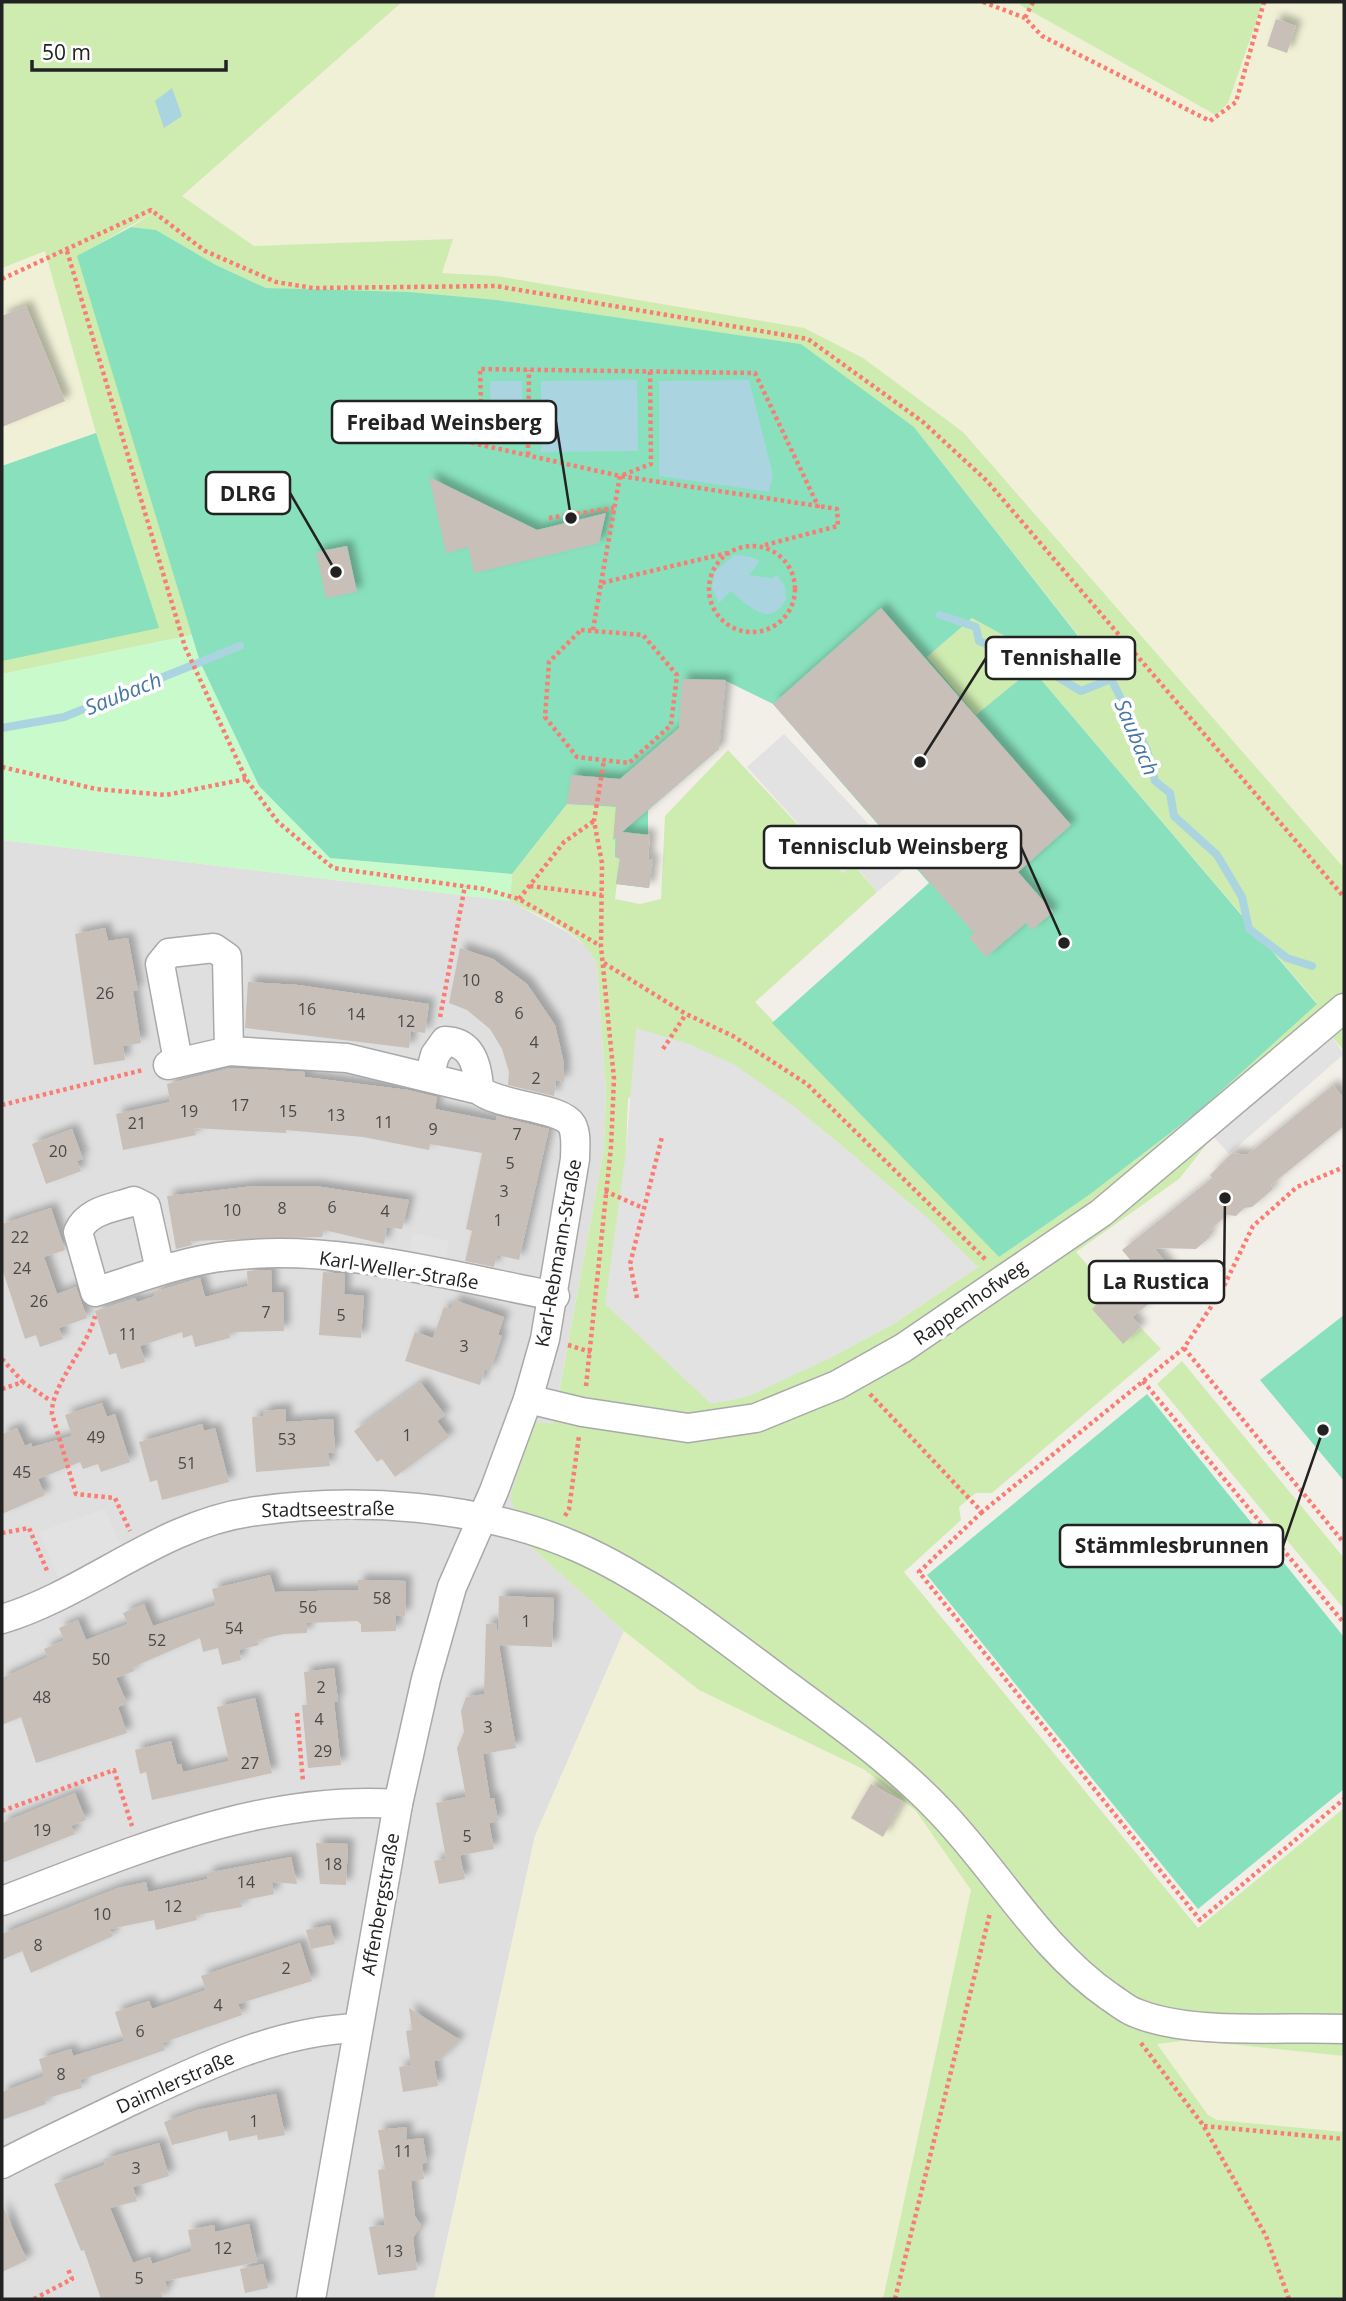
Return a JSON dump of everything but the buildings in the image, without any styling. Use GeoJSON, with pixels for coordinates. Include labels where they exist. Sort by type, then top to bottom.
{"type":"FeatureCollection","features":[{"type":"Feature","properties":{"kind":"street"},"geometry":{"type":"LineString","coordinates":[[173,1063],[160,964],[169,953],[214,948],[227,957],[229,1051]]}},
{"type":"Feature","properties":{"kind":"street","name":"Rappenhofweg"},"geometry":{"type":"LineString","coordinates":[[528,1399],[582,1412],[688,1428],[756,1418],[852,1376],[904,1348],[1003,1277],[1101,1213],[1344,1008]]}},
{"type":"Feature","properties":{"kind":"street"},"geometry":{"type":"LineString","coordinates":[[429,1077],[435,1055],[445,1041],[461,1045],[474,1059],[479,1090]]}},
{"type":"Feature","properties":{"kind":"street","name":"Karl-Rebmann-Straße"},"geometry":{"type":"LineString","coordinates":[[173,1063],[229,1051],[347,1058],[479,1090],[491,1099],[557,1115],[572,1125],[576,1138],[575,1159],[555,1296],[528,1399],[494,1491],[480,1516]]}},
{"type":"Feature","properties":{"kind":"street"},"geometry":{"type":"LineString","coordinates":[[95,1293],[78,1232],[88,1217],[99,1213],[134,1201],[146,1206],[160,1270]]}},
{"type":"Feature","properties":{"kind":"street","name":"Karl-Weller-Straße"},"geometry":{"type":"LineString","coordinates":[[95,1293],[160,1270],[229,1256],[341,1257],[555,1296]]}},
{"type":"Feature","properties":{"kind":"street","name":"Stadtseestraße"},"geometry":{"type":"LineString","coordinates":[[2,1619],[53,1599],[139,1551],[248,1512],[332,1506],[417,1508],[480,1516],[553,1539],[609,1562],[736,1647],[892,1767],[936,1806],[1035,1928],[1088,1982],[1133,2013],[1167,2023],[1344,2029]]}},
{"type":"Feature","properties":{"kind":"street","name":"Affenbergstraße"},"geometry":{"type":"LineString","coordinates":[[311,2299],[398,1804],[426,1679],[452,1587],[480,1516]]}},
{"type":"Feature","properties":{"kind":"street","name":"Stadtseestraße"},"geometry":{"type":"LineString","coordinates":[[2,1604],[53,1599]]}},
{"type":"Feature","properties":{"kind":"street"},"geometry":{"type":"LineString","coordinates":[[2,1901],[139,1849],[254,1815],[305,1806],[366,1801],[398,1804]]}},
{"type":"Feature","properties":{"kind":"street","name":"Daimlerstraße"},"geometry":{"type":"LineString","coordinates":[[2,2164],[194,2072],[270,2042],[324,2029],[357,2028]]}},
{"type":"Feature","properties":{"kind":"path"},"geometry":{"type":"LineString","coordinates":[[983,2],[1025,18],[1042,36],[1210,121],[1236,102],[1264,2]]}},
{"type":"Feature","properties":{"kind":"path"},"geometry":{"type":"LineString","coordinates":[[1025,18],[1033,2]]}},
{"type":"Feature","properties":{"kind":"path"},"geometry":{"type":"LineString","coordinates":[[2,279],[151,210],[205,251],[276,282],[313,288],[496,286],[808,339],[923,422],[987,481],[1344,897]]}},
{"type":"Feature","properties":{"kind":"path"},"geometry":{"type":"LineString","coordinates":[[67,251],[185,647],[246,779],[278,822],[333,868],[465,886],[519,899],[601,946]]}},
{"type":"Feature","properties":{"kind":"path"},"geometry":{"type":"LineString","coordinates":[[482,445],[480,369],[755,373],[818,506]]}},
{"type":"Feature","properties":{"kind":"path"},"geometry":{"type":"LineString","coordinates":[[528,455],[529,370]]}},
{"type":"Feature","properties":{"kind":"path"},"geometry":{"type":"LineString","coordinates":[[620,476],[651,464],[650,371]]}},
{"type":"Feature","properties":{"kind":"path"},"geometry":{"type":"LineString","coordinates":[[437,435],[620,476],[837,509],[838,526],[765,546],[739,547],[601,583]]}},
{"type":"Feature","properties":{"kind":"path"},"geometry":{"type":"LineString","coordinates":[[593,630],[620,476]]}},
{"type":"Feature","properties":{"kind":"path"},"geometry":{"type":"LineString","coordinates":[[549,518],[614,508]]}},
{"type":"Feature","properties":{"kind":"path"},"geometry":{"type":"LineString","coordinates":[[727,552],[711,573],[708,586],[714,611],[733,628],[759,632],[780,622],[788,613],[795,593],[792,572],[785,561],[765,546]]}},
{"type":"Feature","properties":{"kind":"path"},"geometry":{"type":"LineString","coordinates":[[581,630],[593,630],[643,635],[677,674],[671,725],[629,763],[578,757],[545,717],[549,662],[581,630]]}},
{"type":"Feature","properties":{"kind":"path"},"geometry":{"type":"LineString","coordinates":[[553,1539],[569,1509],[582,1412],[606,1191],[614,1079],[601,946],[602,863],[594,821],[604,760]]}},
{"type":"Feature","properties":{"kind":"path"},"geometry":{"type":"LineString","coordinates":[[2,767],[96,789],[166,795],[246,779]]}},
{"type":"Feature","properties":{"kind":"path"},"geometry":{"type":"LineString","coordinates":[[519,899],[564,842],[594,821]]}},
{"type":"Feature","properties":{"kind":"path"},"geometry":{"type":"LineString","coordinates":[[445,1041],[440,1032],[439,1018],[465,886]]}},
{"type":"Feature","properties":{"kind":"path"},"geometry":{"type":"LineString","coordinates":[[529,886],[602,895]]}},
{"type":"Feature","properties":{"kind":"path"},"geometry":{"type":"LineString","coordinates":[[603,963],[686,1013],[733,1036],[807,1084],[1003,1277]]}},
{"type":"Feature","properties":{"kind":"path"},"geometry":{"type":"LineString","coordinates":[[663,1049],[686,1013]]}},
{"type":"Feature","properties":{"kind":"path"},"geometry":{"type":"LineString","coordinates":[[2,1105],[173,1063]]}},
{"type":"Feature","properties":{"kind":"path"},"geometry":{"type":"LineString","coordinates":[[637,1298],[630,1264],[662,1137]]}},
{"type":"Feature","properties":{"kind":"path"},"geometry":{"type":"LineString","coordinates":[[1344,1167],[1297,1187],[1253,1226],[1222,1290],[1184,1348],[982,1512],[919,1572],[1200,1920],[1344,1799]]}},
{"type":"Feature","properties":{"kind":"path"},"geometry":{"type":"LineString","coordinates":[[606,1191],[643,1208]]}},
{"type":"Feature","properties":{"kind":"path"},"geometry":{"type":"LineString","coordinates":[[95,1293],[94,1321],[51,1401],[52,1414],[76,1494],[115,1498],[139,1551]]}},
{"type":"Feature","properties":{"kind":"path"},"geometry":{"type":"LineString","coordinates":[[1184,1348],[1344,1544]]}},
{"type":"Feature","properties":{"kind":"path"},"geometry":{"type":"LineString","coordinates":[[2,1359],[23,1382],[51,1401]]}},
{"type":"Feature","properties":{"kind":"path"},"geometry":{"type":"LineString","coordinates":[[852,1376],[982,1512]]}},
{"type":"Feature","properties":{"kind":"path"},"geometry":{"type":"LineString","coordinates":[[1143,1381],[1344,1623]]}},
{"type":"Feature","properties":{"kind":"path"},"geometry":{"type":"LineString","coordinates":[[2,1389],[23,1382]]}},
{"type":"Feature","properties":{"kind":"path"},"geometry":{"type":"LineString","coordinates":[[2,1533],[29,1528],[53,1599]]}},
{"type":"Feature","properties":{"kind":"path"},"geometry":{"type":"LineString","coordinates":[[297,1713],[305,1806]]}},
{"type":"Feature","properties":{"kind":"path"},"geometry":{"type":"LineString","coordinates":[[2,1811],[114,1770],[139,1849]]}},
{"type":"Feature","properties":{"kind":"path"},"geometry":{"type":"LineString","coordinates":[[895,2299],[997,1882]]}},
{"type":"Feature","properties":{"kind":"path"},"geometry":{"type":"LineString","coordinates":[[1133,2013],[1137,2039],[1203,2125],[1266,2236],[1289,2299]]}},
{"type":"Feature","properties":{"kind":"path"},"geometry":{"type":"LineString","coordinates":[[1203,2125],[1344,2139]]}},
{"type":"Feature","properties":{"kind":"path"},"geometry":{"type":"LineString","coordinates":[[34,2299],[72,2279],[68,2269]]}},
{"type":"Feature","properties":{"kind":"shaded area"},"geometry":{"type":"Polygon","coordinates":[[[784,734],[908,866],[877,892],[854,864],[843,873],[747,767],[784,734]]]}},
{"type":"Feature","properties":{"kind":"shaded area"},"geometry":{"type":"Polygon","coordinates":[[[2,840],[510,901],[567,932],[591,950],[597,965],[606,1092],[604,1150],[530,1546],[624,1631],[535,1836],[434,2299],[2,2299],[2,840]]]}},
{"type":"Feature","properties":{"kind":"shaded area"},"geometry":{"type":"Polygon","coordinates":[[[636,1028],[689,1044],[735,1065],[795,1107],[928,1218],[978,1267],[893,1324],[826,1360],[747,1397],[711,1404],[605,1304],[626,1151],[636,1028]]]}},
{"type":"Feature","properties":{"kind":"shaded area"},"geometry":{"type":"Polygon","coordinates":[[[1330,1034],[1344,1054],[1229,1154],[1213,1136],[1330,1034]]]}},
{"type":"Feature","properties":{"kind":"shaded area"},"geometry":{"type":"Polygon","coordinates":[[[413,1233],[449,1241],[445,1262],[408,1254],[413,1233]]]}},
{"type":"Feature","properties":{"kind":"shaded area"},"geometry":{"type":"Polygon","coordinates":[[[105,1509],[123,1549],[61,1584],[39,1532],[105,1509]]]}},
{"type":"Feature","properties":{"kind":"green space"},"geometry":{"type":"Polygon","coordinates":[[[2,2],[402,2],[182,196],[254,246],[453,239],[442,273],[496,276],[804,328],[863,358],[963,432],[1344,868],[1344,1051],[1331,1035],[1213,1136],[1179,1179],[1076,1252],[1111,1292],[1093,1309],[1122,1343],[1141,1328],[1161,1349],[992,1493],[976,1493],[959,1507],[961,1520],[904,1572],[1198,1928],[1344,1808],[1344,2056],[1190,2040],[1157,2044],[1208,2115],[1217,2120],[1344,2132],[1344,2299],[883,2299],[971,1890],[916,1811],[865,1770],[699,1690],[624,1631],[530,1546],[510,1497],[535,1422],[553,1424],[604,1150],[606,1092],[597,965],[583,943],[572,934],[510,901],[512,874],[567,804],[616,807],[616,858],[620,858],[615,899],[640,904],[661,899],[665,816],[728,750],[843,873],[853,864],[877,892],[755,1002],[999,1257],[1089,1195],[1199,1111],[1317,1003],[1032,669],[976,716],[927,657],[972,618],[1047,659],[1079,636],[914,427],[801,344],[497,300],[266,288],[216,265],[156,230],[131,227],[158,210],[78,256],[192,635],[2,674],[2,466],[96,433],[45,251],[2,268],[2,2]],[[689,1044],[628,1099],[626,1151],[826,1360],[893,1324],[978,1267],[841,1145],[805,1116],[730,1065],[689,1044]]]}},
{"type":"Feature","properties":{"kind":"green space"},"geometry":{"type":"Polygon","coordinates":[[[402,2],[1021,2],[1020,5],[1216,115],[1228,103],[1263,2],[1344,2],[1344,868],[963,432],[863,358],[804,328],[496,276],[441,273],[452,239],[254,246],[182,195],[402,2]]]}},
{"type":"Feature","properties":{"kind":"green space"},"geometry":{"type":"Polygon","coordinates":[[[1021,2],[1263,2],[1228,103],[1216,115],[1020,5],[1021,2]]]}},
{"type":"Feature","properties":{"kind":"green space"},"geometry":{"type":"Polygon","coordinates":[[[131,227],[156,230],[216,265],[266,288],[408,292],[497,300],[801,344],[914,427],[1079,637],[1047,659],[972,618],[927,657],[976,715],[1032,669],[1317,1004],[1199,1111],[1089,1195],[999,1257],[772,1023],[929,883],[773,704],[726,681],[719,749],[648,810],[648,859],[653,860],[649,888],[616,884],[620,859],[615,857],[616,807],[567,804],[512,874],[330,858],[259,786],[200,662],[77,256],[131,227]]]}},
{"type":"Feature","properties":{"kind":"green space"},"geometry":{"type":"Polygon","coordinates":[[[45,250],[96,433],[2,466],[2,268],[45,250]]]}},
{"type":"Feature","properties":{"kind":"green space"},"geometry":{"type":"Polygon","coordinates":[[[96,433],[159,628],[2,661],[2,466],[96,433]]]}},
{"type":"Feature","properties":{"kind":"green space"},"geometry":{"type":"Polygon","coordinates":[[[192,635],[200,662],[259,786],[330,858],[512,874],[510,901],[2,840],[2,674],[192,635]]]}},
{"type":"Feature","properties":{"kind":"green space"},"geometry":{"type":"Polygon","coordinates":[[[1344,1315],[1344,1481],[1260,1380],[1344,1315]]]}},
{"type":"Feature","properties":{"kind":"green space"},"geometry":{"type":"Polygon","coordinates":[[[1182,1361],[1344,1558],[1344,1609],[1157,1384],[1182,1361]]]}},
{"type":"Feature","properties":{"kind":"green space"},"geometry":{"type":"Polygon","coordinates":[[[1147,1394],[1344,1637],[1344,1789],[1198,1909],[927,1575],[1147,1394]]]}},
{"type":"Feature","properties":{"kind":"green space"},"geometry":{"type":"Polygon","coordinates":[[[624,1631],[699,1690],[865,1770],[916,1811],[971,1890],[883,2299],[434,2299],[535,1836],[624,1631]]]}},
{"type":"Feature","properties":{"kind":"green space"},"geometry":{"type":"Polygon","coordinates":[[[1190,2040],[1344,2056],[1344,2132],[1217,2120],[1208,2115],[1156,2044],[1190,2040]]]}},
{"type":"Feature","properties":{"kind":"water"},"geometry":{"type":"Polygon","coordinates":[[[172,88],[182,116],[164,128],[155,101],[172,88]]]}},
{"type":"Feature","properties":{"kind":"water"},"geometry":{"type":"Polygon","coordinates":[[[637,380],[638,451],[541,452],[541,381],[637,380]]]}},
{"type":"Feature","properties":{"kind":"water"},"geometry":{"type":"Polygon","coordinates":[[[749,380],[773,475],[769,492],[659,476],[659,381],[749,380]]]}},
{"type":"Feature","properties":{"kind":"water"},"geometry":{"type":"Polygon","coordinates":[[[490,381],[522,381],[522,424],[491,425],[490,381]]]}},
{"type":"Feature","properties":{"kind":"water"},"geometry":{"type":"Polygon","coordinates":[[[735,555],[760,561],[749,575],[772,578],[777,575],[785,586],[786,599],[780,608],[773,613],[759,612],[731,591],[719,603],[712,588],[715,571],[735,555]]]}},
{"type":"Feature","properties":{"kind":"waterway","name":"Saubach"},"geometry":{"type":"LineString","coordinates":[[940,615],[976,627],[979,641],[1039,666],[1081,691],[1111,679],[1147,750],[1155,781],[1170,793],[1174,816],[1217,855],[1242,897],[1249,929],[1287,958],[1312,966]]}},
{"type":"Feature","properties":{"kind":"waterway","name":"Saubach"},"geometry":{"type":"LineString","coordinates":[[2,728],[64,717],[240,646]]}},
{"type":"Feature","properties":{"kind":"place","name":"Freibad Weinsberg"},"geometry":{"type":"Point","coordinates":[571,518]}},
{"type":"Feature","properties":{"kind":"place","name":"DLRG"},"geometry":{"type":"Point","coordinates":[336,572]}},
{"type":"Feature","properties":{"kind":"place","name":"Tennishalle"},"geometry":{"type":"Point","coordinates":[920,762]}},
{"type":"Feature","properties":{"kind":"place","name":"Tennisclub Weinsberg"},"geometry":{"type":"Point","coordinates":[1064,943]}},
{"type":"Feature","properties":{"kind":"place","name":"La Rustica"},"geometry":{"type":"Point","coordinates":[1225,1198]}},
{"type":"Feature","properties":{"kind":"place","name":"Stämmlesbrunnen"},"geometry":{"type":"Point","coordinates":[1323,1430]}}]}
